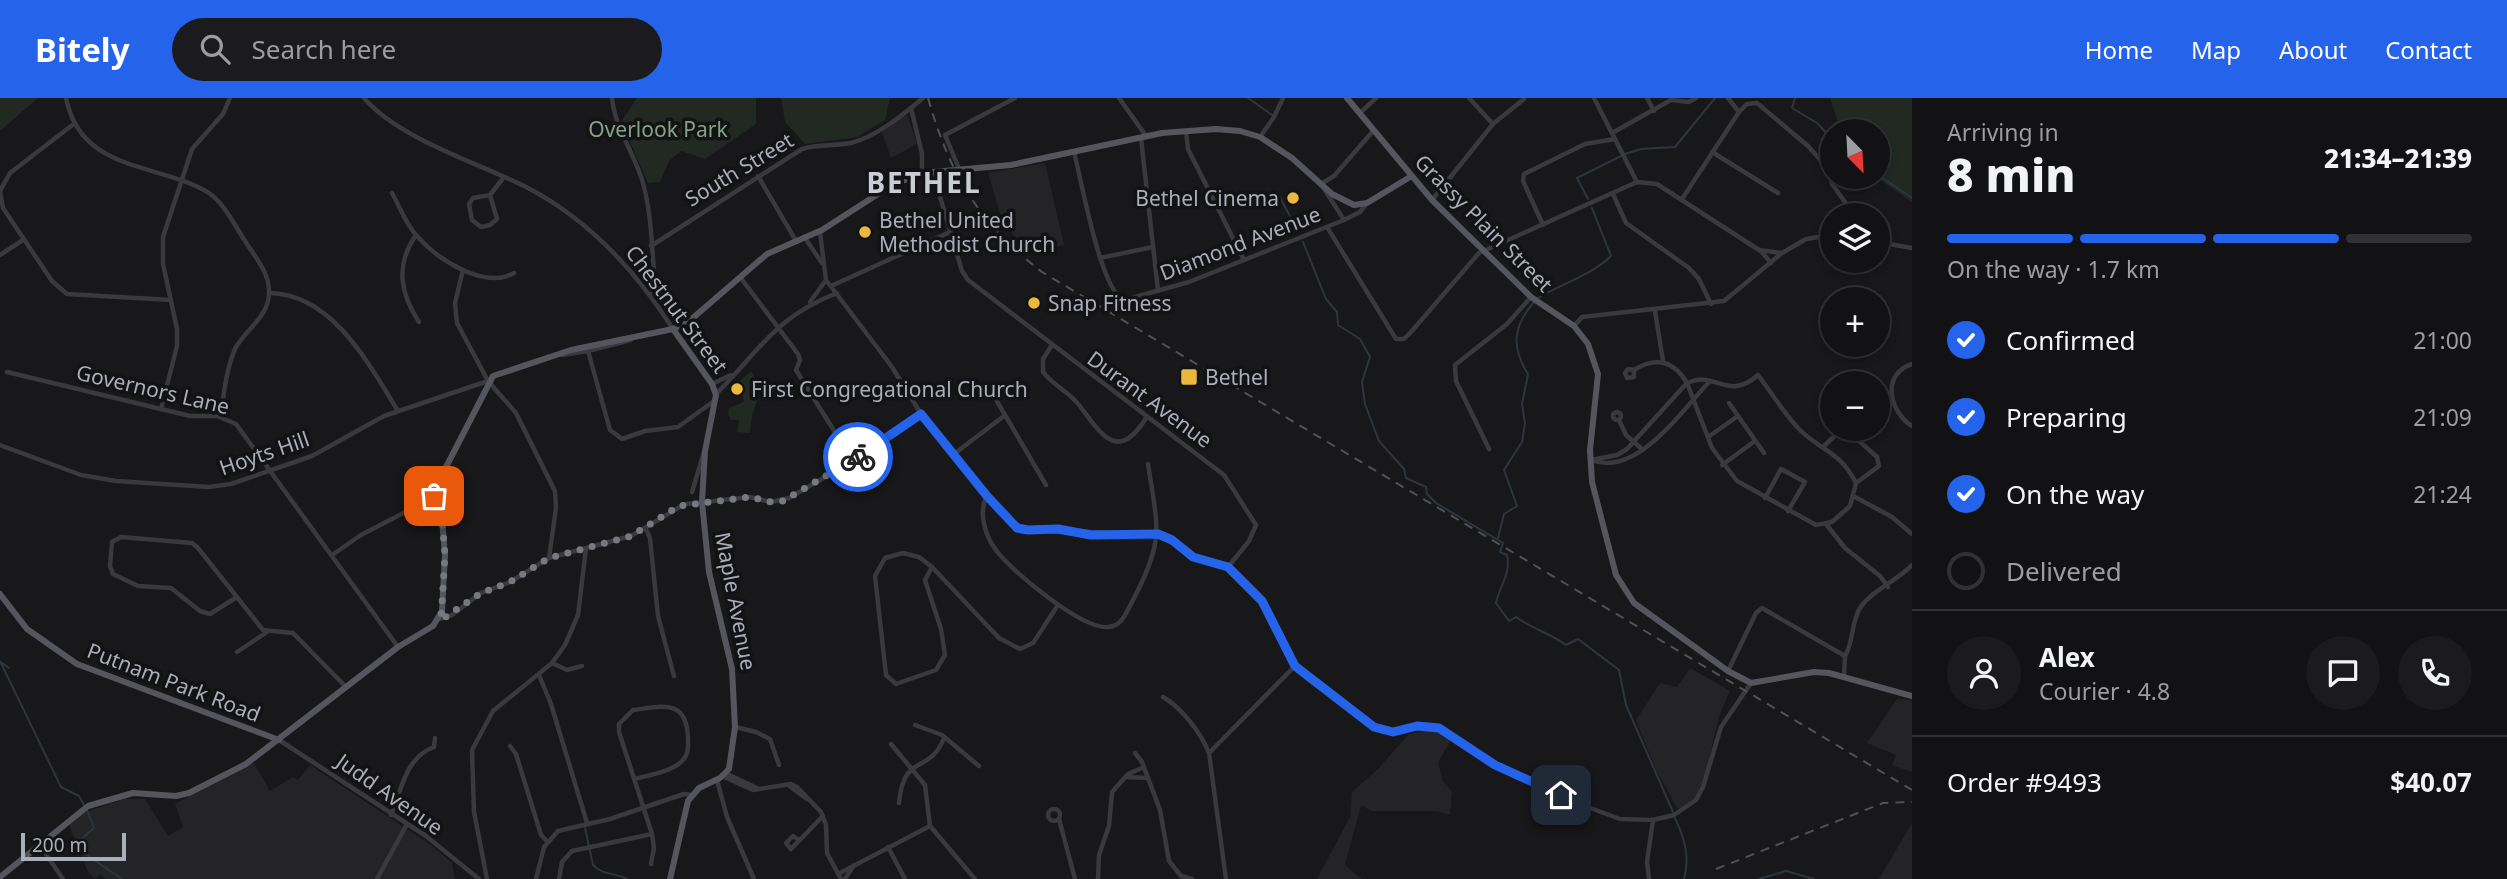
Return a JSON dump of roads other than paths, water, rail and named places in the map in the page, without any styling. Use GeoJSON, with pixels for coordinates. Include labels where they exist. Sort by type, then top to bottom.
{"type":"FeatureCollection","features":[{"type":"Feature","properties":{"kind":"main road","name":"Grassy Plain Street"},"geometry":{"type":"LineString","coordinates":[[1347,98],[1410,177],[1432,200],[1534,300],[1574,326],[1588,344],[1598,374],[1590,460],[1595,494],[1616,575],[1624,591],[1646,614],[1728,671]]}},
{"type":"Feature","properties":{"kind":"main road"},"geometry":{"type":"LineString","coordinates":[[0,877],[41,847],[70,818],[88,806],[133,793],[176,796],[188,793],[246,764],[398,647],[439,619],[442,611],[445,555],[440,494],[444,471],[488,380],[503,371],[558,354],[673,329],[694,318],[767,254],[820,232],[891,185],[922,173],[960,171],[1186,130],[1229,130],[1260,137],[1292,158],[1347,203],[1367,203],[1410,177]]}},
{"type":"Feature","properties":{"kind":"main road","name":"Chestnut Street"},"geometry":{"type":"LineString","coordinates":[[673,329],[712,384],[715,398]]}},
{"type":"Feature","properties":{"kind":"main road","name":"Maple Avenue"},"geometry":{"type":"LineString","coordinates":[[715,398],[705,452],[702,502],[709,572],[732,669],[732,760],[722,776]]}},
{"type":"Feature","properties":{"kind":"main road","name":"Putnam Park Road"},"geometry":{"type":"LineString","coordinates":[[0,594],[27,629],[77,664],[279,740]]}},
{"type":"Feature","properties":{"kind":"main road"},"geometry":{"type":"LineString","coordinates":[[1728,671],[1751,683],[1814,673],[1844,676],[1883,690],[1912,696]]}},
{"type":"Feature","properties":{"kind":"main road"},"geometry":{"type":"LineString","coordinates":[[670,879],[691,795],[722,776]]}},
{"type":"Feature","properties":{"kind":"street"},"geometry":{"type":"LineString","coordinates":[[66,98],[75,123],[107,155],[202,190],[220,204],[261,265],[270,293],[264,312],[233,354],[221,417]]}},
{"type":"Feature","properties":{"kind":"street"},"geometry":{"type":"LineString","coordinates":[[161,409],[177,346],[177,329],[161,250],[192,149],[223,114],[230,98]]}},
{"type":"Feature","properties":{"kind":"street","name":"Chestnut Street"},"geometry":{"type":"LineString","coordinates":[[364,98],[390,122],[504,177],[576,218],[621,259],[673,329]]}},
{"type":"Feature","properties":{"kind":"street"},"geometry":{"type":"LineString","coordinates":[[612,98],[616,120],[643,181],[655,288],[650,295]]}},
{"type":"Feature","properties":{"kind":"street","name":"South Street"},"geometry":{"type":"LineString","coordinates":[[651,246],[802,149],[816,145],[851,143],[864,138],[922,98]]}},
{"type":"Feature","properties":{"kind":"street"},"geometry":{"type":"LineString","coordinates":[[960,171],[945,135],[1015,98]]}},
{"type":"Feature","properties":{"kind":"street"},"geometry":{"type":"LineString","coordinates":[[1119,98],[1144,137],[1158,291]]}},
{"type":"Feature","properties":{"kind":"street"},"geometry":{"type":"LineString","coordinates":[[1260,137],[1283,98]]}},
{"type":"Feature","properties":{"kind":"street"},"geometry":{"type":"LineString","coordinates":[[1360,113],[1376,98]]}},
{"type":"Feature","properties":{"kind":"street"},"geometry":{"type":"LineString","coordinates":[[1469,98],[1493,124]]}},
{"type":"Feature","properties":{"kind":"street"},"geometry":{"type":"LineString","coordinates":[[1594,98],[1637,182]]}},
{"type":"Feature","properties":{"kind":"street"},"geometry":{"type":"LineString","coordinates":[[1647,98],[1654,111]]}},
{"type":"Feature","properties":{"kind":"street"},"geometry":{"type":"LineString","coordinates":[[1612,133],[1671,100],[1689,102],[1696,98]]}},
{"type":"Feature","properties":{"kind":"street"},"geometry":{"type":"LineString","coordinates":[[1728,98],[1739,112]]}},
{"type":"Feature","properties":{"kind":"street"},"geometry":{"type":"LineString","coordinates":[[1432,200],[1493,124],[1524,99]]}},
{"type":"Feature","properties":{"kind":"street"},"geometry":{"type":"LineString","coordinates":[[1682,199],[1739,112],[1747,104],[1757,103],[1808,146],[1830,171],[1832,184],[1845,203]]}},
{"type":"Feature","properties":{"kind":"street"},"geometry":{"type":"LineString","coordinates":[[911,108],[922,154],[922,173]]}},
{"type":"Feature","properties":{"kind":"street"},"geometry":{"type":"LineString","coordinates":[[75,123],[10,173],[2,183],[0,191],[3,208],[52,281],[67,294],[171,300]]}},
{"type":"Feature","properties":{"kind":"street"},"geometry":{"type":"LineString","coordinates":[[1186,130],[1188,149],[1244,260]]}},
{"type":"Feature","properties":{"kind":"street"},"geometry":{"type":"LineString","coordinates":[[1344,220],[1321,184],[1334,176],[1374,131]]}},
{"type":"Feature","properties":{"kind":"street"},"geometry":{"type":"LineString","coordinates":[[1543,225],[1523,181],[1524,174],[1585,144],[1615,139]]}},
{"type":"Feature","properties":{"kind":"street"},"geometry":{"type":"LineString","coordinates":[[1074,152],[1100,258],[1153,247]]}},
{"type":"Feature","properties":{"kind":"street"},"geometry":{"type":"LineString","coordinates":[[1712,152],[1778,192]]}},
{"type":"Feature","properties":{"kind":"street"},"geometry":{"type":"LineString","coordinates":[[831,286],[950,232],[933,173]]}},
{"type":"Feature","properties":{"kind":"street"},"geometry":{"type":"LineString","coordinates":[[758,176],[796,242]]}},
{"type":"Feature","properties":{"kind":"street"},"geometry":{"type":"LineString","coordinates":[[490,195],[497,219],[490,225],[481,227],[472,220],[469,204],[474,198],[490,195],[504,177]]}},
{"type":"Feature","properties":{"kind":"street"},"geometry":{"type":"LineString","coordinates":[[1327,227],[1396,338],[1404,339],[1483,251],[1637,182],[1657,184],[1682,199],[1759,250],[1771,263]]}},
{"type":"Feature","properties":{"kind":"street"},"geometry":{"type":"LineString","coordinates":[[392,193],[416,235],[463,270],[495,280],[514,273]]}},
{"type":"Feature","properties":{"kind":"street"},"geometry":{"type":"LineString","coordinates":[[1613,194],[1626,223],[1689,268],[1699,279],[1712,304]]}},
{"type":"Feature","properties":{"kind":"street","name":"Diamond Avenue"},"geometry":{"type":"LineString","coordinates":[[1100,258],[1118,298],[1124,300],[1158,291],[1327,227],[1360,212],[1367,203]]}},
{"type":"Feature","properties":{"kind":"street"},"geometry":{"type":"LineString","coordinates":[[820,232],[826,280],[892,367],[921,414],[987,496],[1021,529],[1058,529],[1091,535],[1158,534],[1172,540],[1193,557],[1228,567],[1262,601],[1295,666],[1309,680],[1383,732],[1417,726],[1439,728],[1495,765],[1604,815],[1635,821],[1653,820],[1674,815],[1696,800],[1703,787],[1721,727],[1751,683]]}},
{"type":"Feature","properties":{"kind":"street","name":"Durant Avenue"},"geometry":{"type":"LineString","coordinates":[[950,232],[968,280],[1224,475],[1254,519],[1254,531],[1228,567]]}},
{"type":"Feature","properties":{"kind":"street"},"geometry":{"type":"LineString","coordinates":[[416,235],[403,259],[401,274],[409,307],[419,322]]}},
{"type":"Feature","properties":{"kind":"street"},"geometry":{"type":"LineString","coordinates":[[1574,326],[1582,317],[1712,304],[1731,297],[1782,253],[1806,239],[1820,237]]}},
{"type":"Feature","properties":{"kind":"street"},"geometry":{"type":"LineString","coordinates":[[805,238],[822,263]]}},
{"type":"Feature","properties":{"kind":"street"},"geometry":{"type":"LineString","coordinates":[[0,255],[23,240]]}},
{"type":"Feature","properties":{"kind":"street"},"geometry":{"type":"LineString","coordinates":[[1890,244],[1912,248]]}},
{"type":"Feature","properties":{"kind":"street"},"geometry":{"type":"LineString","coordinates":[[1759,250],[1782,253]]}},
{"type":"Feature","properties":{"kind":"street"},"geometry":{"type":"LineString","coordinates":[[463,270],[454,315],[462,335],[488,380],[516,413],[555,491],[556,508],[549,558]]}},
{"type":"Feature","properties":{"kind":"street"},"geometry":{"type":"LineString","coordinates":[[740,277],[800,357],[796,370],[853,461]]}},
{"type":"Feature","properties":{"kind":"street"},"geometry":{"type":"LineString","coordinates":[[808,304],[826,280]]}},
{"type":"Feature","properties":{"kind":"street"},"geometry":{"type":"LineString","coordinates":[[270,293],[300,296],[350,339],[398,411]]}},
{"type":"Feature","properties":{"kind":"street"},"geometry":{"type":"LineString","coordinates":[[588,351],[610,430],[622,439],[678,426],[715,398],[778,326],[808,304],[836,293]]}},
{"type":"Feature","properties":{"kind":"street"},"geometry":{"type":"LineString","coordinates":[[1489,449],[1455,381],[1455,365],[1534,300]]}},
{"type":"Feature","properties":{"kind":"street"},"geometry":{"type":"LineString","coordinates":[[1655,311],[1663,361]]}},
{"type":"Feature","properties":{"kind":"street"},"geometry":{"type":"LineString","coordinates":[[558,354],[625,343],[640,335]]}},
{"type":"Feature","properties":{"kind":"street"},"geometry":{"type":"LineString","coordinates":[[1052,345],[1043,359],[1043,372],[1079,405],[1101,436],[1111,441],[1130,437],[1138,431],[1146,418]]}},
{"type":"Feature","properties":{"kind":"street"},"geometry":{"type":"LineString","coordinates":[[1590,460],[1596,456],[1617,455],[1633,442],[1687,383],[1699,378],[1731,388],[1750,383],[1758,375],[1798,428],[1824,446],[1849,469],[1856,483],[1854,497],[1839,517],[1826,524],[1815,525],[1765,498],[1737,481],[1722,465],[1687,383],[1674,366],[1663,361],[1643,364],[1634,370]]}},
{"type":"Feature","properties":{"kind":"street"},"geometry":{"type":"LineString","coordinates":[[1912,365],[1901,370],[1891,386],[1896,413],[1912,426]]}},
{"type":"Feature","properties":{"kind":"street","name":"Governors Lane"},"geometry":{"type":"LineString","coordinates":[[7,372],[190,416],[221,417],[236,424],[398,647]]}},
{"type":"Feature","properties":{"kind":"street"},"geometry":{"type":"LineString","coordinates":[[712,384],[735,373]]}},
{"type":"Feature","properties":{"kind":"street","name":"Hoyts Hill"},"geometry":{"type":"LineString","coordinates":[[0,445],[64,471],[116,481],[209,487],[270,471],[312,456],[371,422],[488,380]]}},
{"type":"Feature","properties":{"kind":"street"},"geometry":{"type":"LineString","coordinates":[[1590,460],[1621,461],[1643,450],[1710,380]]}},
{"type":"Feature","properties":{"kind":"street"},"geometry":{"type":"LineString","coordinates":[[965,394],[986,388],[1046,485]]}},
{"type":"Feature","properties":{"kind":"street"},"geometry":{"type":"LineString","coordinates":[[1729,403],[1764,453]]}},
{"type":"Feature","properties":{"kind":"street"},"geometry":{"type":"LineString","coordinates":[[1682,411],[1698,413]]}},
{"type":"Feature","properties":{"kind":"street"},"geometry":{"type":"LineString","coordinates":[[439,619],[452,615],[481,593],[510,582],[549,558],[615,542],[646,529],[677,507],[750,497],[771,502],[783,501],[853,461],[921,414]]}},
{"type":"Feature","properties":{"kind":"street"},"geometry":{"type":"LineString","coordinates":[[954,454],[1004,416]]}},
{"type":"Feature","properties":{"kind":"street"},"geometry":{"type":"LineString","coordinates":[[1708,437],[1738,416]]}},
{"type":"Feature","properties":{"kind":"street"},"geometry":{"type":"LineString","coordinates":[[1619,420],[1633,442],[1643,450]]}},
{"type":"Feature","properties":{"kind":"street"},"geometry":{"type":"LineString","coordinates":[[1824,446],[1841,430],[1847,430],[1877,457],[1880,466],[1856,483]]}},
{"type":"Feature","properties":{"kind":"street"},"geometry":{"type":"LineString","coordinates":[[1722,465],[1755,440]]}},
{"type":"Feature","properties":{"kind":"street"},"geometry":{"type":"LineString","coordinates":[[692,492],[700,457],[705,452]]}},
{"type":"Feature","properties":{"kind":"street"},"geometry":{"type":"LineString","coordinates":[[987,496],[982,504],[982,517],[996,551],[1058,605],[1091,625],[1102,628],[1119,624],[1153,558],[1158,534],[1148,464]]}},
{"type":"Feature","properties":{"kind":"street"},"geometry":{"type":"LineString","coordinates":[[1765,498],[1781,470],[1805,482],[1788,511]]}},
{"type":"Feature","properties":{"kind":"street"},"geometry":{"type":"LineString","coordinates":[[332,555],[361,535],[440,494]]}},
{"type":"Feature","properties":{"kind":"street"},"geometry":{"type":"LineString","coordinates":[[1854,497],[1892,517],[1912,534]]}},
{"type":"Feature","properties":{"kind":"street"},"geometry":{"type":"LineString","coordinates":[[1826,524],[1845,548],[1880,576],[1888,587]]}},
{"type":"Feature","properties":{"kind":"street"},"geometry":{"type":"LineString","coordinates":[[646,529],[650,538],[658,616],[674,676]]}},
{"type":"Feature","properties":{"kind":"street"},"geometry":{"type":"LineString","coordinates":[[237,597],[210,614],[200,611],[171,588],[138,586],[110,571],[112,542],[121,537],[192,543],[267,632]]}},
{"type":"Feature","properties":{"kind":"street"},"geometry":{"type":"LineString","coordinates":[[487,879],[474,812],[472,750],[493,711],[552,663],[565,645],[578,614],[586,548]]}},
{"type":"Feature","properties":{"kind":"street"},"geometry":{"type":"LineString","coordinates":[[932,567],[925,580],[939,621],[945,655],[936,670],[896,684],[886,675],[876,600],[876,571],[885,558],[903,552],[919,556],[932,567],[999,638],[1020,649],[1033,643],[1058,605]]}},
{"type":"Feature","properties":{"kind":"street"},"geometry":{"type":"LineString","coordinates":[[1844,676],[1845,656],[1852,646],[1857,613],[1862,605],[1888,587],[1912,565]]}},
{"type":"Feature","properties":{"kind":"street"},"geometry":{"type":"LineString","coordinates":[[1728,671],[1756,613],[1762,608],[1845,656]]}},
{"type":"Feature","properties":{"kind":"street"},"geometry":{"type":"LineString","coordinates":[[237,652],[267,632],[286,632],[301,639],[347,688]]}},
{"type":"Feature","properties":{"kind":"street"},"geometry":{"type":"LineString","coordinates":[[552,663],[567,670],[582,666]]}},
{"type":"Feature","properties":{"kind":"street"},"geometry":{"type":"LineString","coordinates":[[1209,753],[1295,666]]}},
{"type":"Feature","properties":{"kind":"street"},"geometry":{"type":"LineString","coordinates":[[538,675],[551,704],[587,823]]}},
{"type":"Feature","properties":{"kind":"street"},"geometry":{"type":"LineString","coordinates":[[1163,697],[1172,702],[1204,740],[1209,753],[1226,879]]}},
{"type":"Feature","properties":{"kind":"street"},"geometry":{"type":"LineString","coordinates":[[635,779],[675,766],[685,758],[688,751],[687,721],[680,710],[673,707],[636,709],[621,719],[619,732],[652,834],[654,848],[651,864]]}},
{"type":"Feature","properties":{"kind":"street"},"geometry":{"type":"LineString","coordinates":[[915,725],[942,735],[979,766]]}},
{"type":"Feature","properties":{"kind":"street"},"geometry":{"type":"LineString","coordinates":[[734,727],[756,732],[770,739],[779,765]]}},
{"type":"Feature","properties":{"kind":"street"},"geometry":{"type":"LineString","coordinates":[[391,816],[411,762],[419,754],[434,747],[435,738]]}},
{"type":"Feature","properties":{"kind":"street"},"geometry":{"type":"LineString","coordinates":[[899,803],[902,780],[912,767],[933,757],[944,738]]}},
{"type":"Feature","properties":{"kind":"street","name":"Judd Avenue"},"geometry":{"type":"LineString","coordinates":[[279,740],[407,824],[479,879]]}},
{"type":"Feature","properties":{"kind":"street"},"geometry":{"type":"LineString","coordinates":[[891,744],[925,785],[930,826],[975,879]]}},
{"type":"Feature","properties":{"kind":"street"},"geometry":{"type":"LineString","coordinates":[[510,746],[516,754],[541,835],[547,841]]}},
{"type":"Feature","properties":{"kind":"street"},"geometry":{"type":"LineString","coordinates":[[1135,753],[1149,778],[1160,810],[1169,861],[1181,876],[1192,879]]}},
{"type":"Feature","properties":{"kind":"street"},"geometry":{"type":"LineString","coordinates":[[1098,879],[1099,855],[1110,826],[1112,792],[1126,777],[1144,767]]}},
{"type":"Feature","properties":{"kind":"street"},"geometry":{"type":"LineString","coordinates":[[722,776],[747,789],[794,785],[823,816],[827,853],[841,877],[855,864],[930,826]]}},
{"type":"Feature","properties":{"kind":"street"},"geometry":{"type":"LineString","coordinates":[[722,776],[727,817],[754,879]]}},
{"type":"Feature","properties":{"kind":"street"},"geometry":{"type":"LineString","coordinates":[[1126,777],[1149,778]]}},
{"type":"Feature","properties":{"kind":"street"},"geometry":{"type":"LineString","coordinates":[[536,879],[547,841],[558,831],[644,808],[684,794],[691,795]]}},
{"type":"Feature","properties":{"kind":"street"},"geometry":{"type":"LineString","coordinates":[[799,840],[823,816]]}},
{"type":"Feature","properties":{"kind":"street"},"geometry":{"type":"LineString","coordinates":[[1059,819],[1075,879]]}},
{"type":"Feature","properties":{"kind":"street"},"geometry":{"type":"LineString","coordinates":[[1649,879],[1647,862],[1653,820]]}},
{"type":"Feature","properties":{"kind":"street"},"geometry":{"type":"LineString","coordinates":[[377,879],[407,824]]}},
{"type":"Feature","properties":{"kind":"street"},"geometry":{"type":"LineString","coordinates":[[559,879],[567,856],[584,849],[652,834]]}},
{"type":"Feature","properties":{"kind":"street"},"geometry":{"type":"LineString","coordinates":[[41,847],[63,879]]}},
{"type":"Feature","properties":{"kind":"street"},"geometry":{"type":"LineString","coordinates":[[888,847],[905,879]]}},
{"type":"Feature","properties":{"kind":"waterway"},"geometry":{"type":"LineString","coordinates":[[1248,98],[1272,115]]}},
{"type":"Feature","properties":{"kind":"waterway"},"geometry":{"type":"LineString","coordinates":[[1625,154],[1641,149],[1675,147],[1715,98]]}},
{"type":"Feature","properties":{"kind":"waterway"},"geometry":{"type":"LineString","coordinates":[[1795,98],[1792,108],[1820,126]]}},
{"type":"Feature","properties":{"kind":"waterway"},"geometry":{"type":"LineString","coordinates":[[1588,199],[1577,178],[1621,156]]}},
{"type":"Feature","properties":{"kind":"waterway"},"geometry":{"type":"LineString","coordinates":[[1890,183],[1912,198]]}},
{"type":"Feature","properties":{"kind":"waterway"},"geometry":{"type":"LineString","coordinates":[[1280,197],[1298,232]]}},
{"type":"Feature","properties":{"kind":"waterway"},"geometry":{"type":"LineString","coordinates":[[1538,298],[1586,274],[1611,256],[1592,208]]}},
{"type":"Feature","properties":{"kind":"waterway"},"geometry":{"type":"LineString","coordinates":[[1303,242],[1326,299],[1337,312],[1338,325],[1360,339],[1370,357],[1362,382],[1365,404],[1379,441],[1404,469],[1406,478],[1426,487],[1427,494],[1436,503],[1503,543],[1500,552],[1507,555],[1508,568],[1496,603],[1509,621],[1516,617],[1566,645],[1578,639],[1619,670],[1626,705],[1673,812]]}},
{"type":"Feature","properties":{"kind":"waterway"},"geometry":{"type":"LineString","coordinates":[[1498,538],[1504,514],[1517,506],[1504,470],[1522,442],[1525,423],[1522,404],[1528,374],[1519,355],[1517,337],[1518,328],[1534,302]]}},
{"type":"Feature","properties":{"kind":"waterway"},"geometry":{"type":"LineString","coordinates":[[0,661],[61,787],[79,796],[84,805]]}},
{"type":"Feature","properties":{"kind":"waterway"},"geometry":{"type":"LineString","coordinates":[[2,663],[9,668]]}},
{"type":"Feature","properties":{"kind":"waterway"},"geometry":{"type":"LineString","coordinates":[[87,810],[94,828],[79,841],[78,849],[122,879]]}},
{"type":"Feature","properties":{"kind":"waterway"},"geometry":{"type":"LineString","coordinates":[[1675,818],[1686,848],[1684,879]]}},
{"type":"Feature","properties":{"kind":"waterway"},"geometry":{"type":"LineString","coordinates":[[585,828],[593,865],[601,871],[627,879]]}},
{"type":"Feature","properties":{"kind":"waterway"},"geometry":{"type":"LineString","coordinates":[[1759,879],[1786,871],[1814,879]]}},
{"type":"Feature","properties":{"kind":"railway"},"geometry":{"type":"LineString","coordinates":[[928,98],[946,151],[969,195],[1000,235],[1042,272],[1912,790]]}},
{"type":"Feature","properties":{"kind":"railway"},"geometry":{"type":"LineString","coordinates":[[1716,869],[1883,803],[1912,802]]}},
{"type":"Feature","properties":{"kind":"place","name":"Bethel Cinema"},"geometry":{"type":"Point","coordinates":[1293,198]}},
{"type":"Feature","properties":{"kind":"place","name":"Bethel United Methodist Church"},"geometry":{"type":"Point","coordinates":[865,232]}},
{"type":"Feature","properties":{"kind":"place","name":"Snap Fitness"},"geometry":{"type":"Point","coordinates":[1034,303]}},
{"type":"Feature","properties":{"kind":"place","name":"Bethel"},"geometry":{"type":"Point","coordinates":[1189,377]}},
{"type":"Feature","properties":{"kind":"place","name":"First Congregational Church"},"geometry":{"type":"Point","coordinates":[737,389]}},
{"type":"Feature","properties":{"kind":"district","name":"BETHEL"},"geometry":{"type":"Point","coordinates":[924,182]}},
{"type":"Feature","properties":{"kind":"park label","name":"Overlook Park"},"geometry":{"type":"Point","coordinates":[658,129]}}]}
